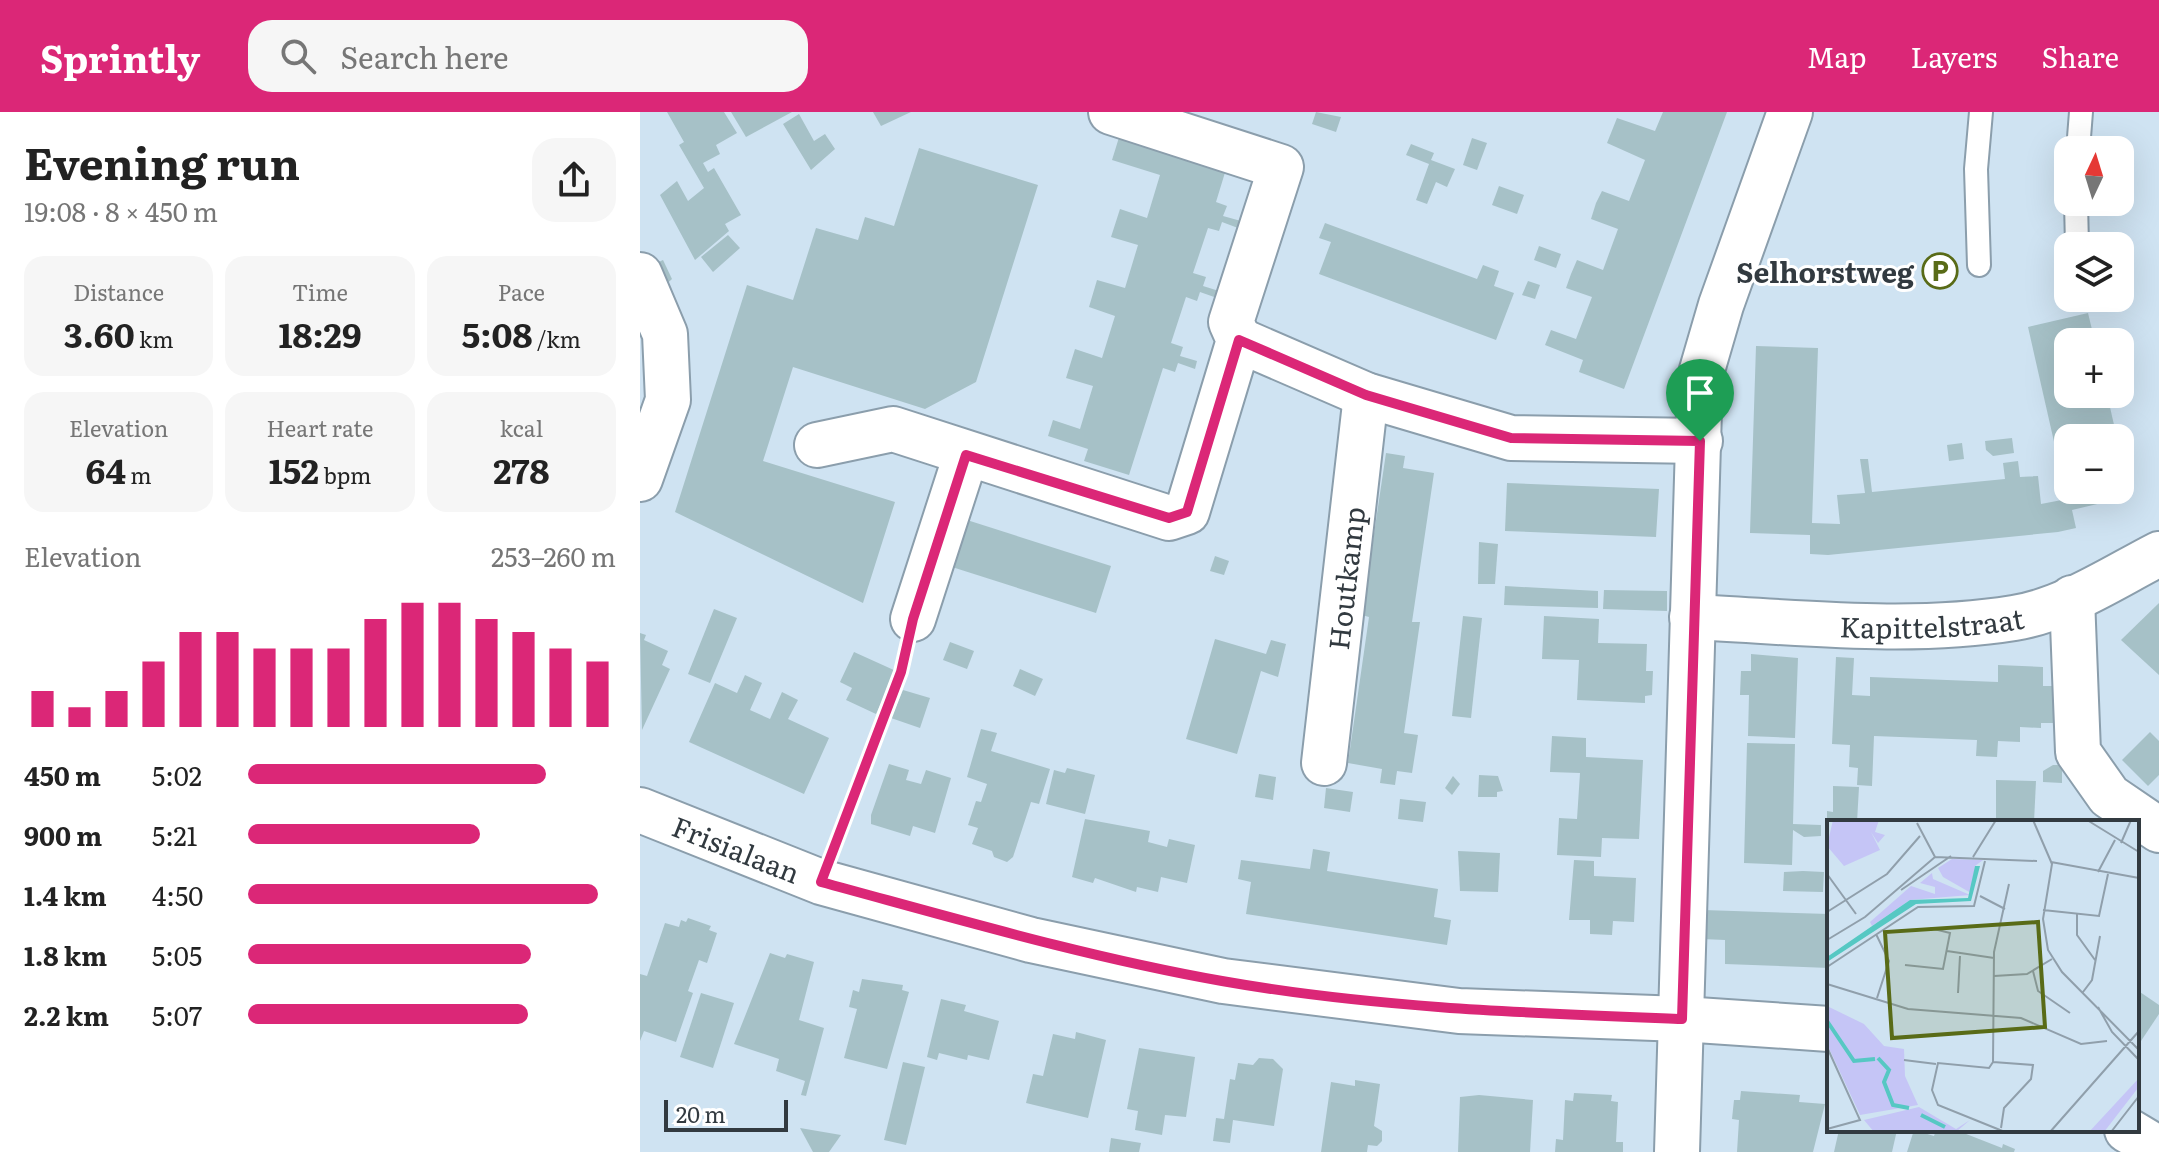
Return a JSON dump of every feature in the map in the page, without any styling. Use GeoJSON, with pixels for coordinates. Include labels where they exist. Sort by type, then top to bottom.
{"type":"FeatureCollection","features":[{"type":"Feature","properties":{"kind":"street"},"geometry":{"type":"LineString","coordinates":[[817,445],[893,429],[1169,518],[1187,512],[1239,340],[1231,322],[1281,167],[1111,112]]}},
{"type":"Feature","properties":{"kind":"street"},"geometry":{"type":"LineString","coordinates":[[1677,1152],[1700,377],[1721,305],[1790,112]]}},
{"type":"Feature","properties":{"kind":"street"},"geometry":{"type":"LineString","coordinates":[[640,275],[665,334],[668,400],[640,479]]}},
{"type":"Feature","properties":{"kind":"street"},"geometry":{"type":"LineString","coordinates":[[1239,340],[1366,395],[1511,438],[1700,441]]}},
{"type":"Feature","properties":{"kind":"street","name":"Houtkamp"},"geometry":{"type":"LineString","coordinates":[[1324,763],[1366,395]]}},
{"type":"Feature","properties":{"kind":"street"},"geometry":{"type":"LineString","coordinates":[[913,619],[966,455]]}},
{"type":"Feature","properties":{"kind":"street","name":"Kapittelstraat"},"geometry":{"type":"LineString","coordinates":[[1692,617],[1905,627],[2016,618],[2072,598],[2159,554]]}},
{"type":"Feature","properties":{"kind":"street"},"geometry":{"type":"LineString","coordinates":[[2072,598],[2078,752],[2109,796],[2159,830]]}},
{"type":"Feature","properties":{"kind":"street","name":"Frisialaan"},"geometry":{"type":"LineString","coordinates":[[640,810],[821,882],[1031,940],[1223,981],[1459,1011],[1682,1019],[1827,1029]]}},
{"type":"Feature","properties":{"kind":"street"},"geometry":{"type":"LineString","coordinates":[[2130,1132],[2159,1149]]}},
{"type":"Feature","properties":{"kind":"lane"},"geometry":{"type":"LineString","coordinates":[[1979,265],[1976,169],[1981,112]]}},
{"type":"Feature","properties":{"kind":"lane"},"geometry":{"type":"LineString","coordinates":[[2079,136],[2081,112]]}},
{"type":"Feature","properties":{"kind":"path"},"geometry":{"type":"LineString","coordinates":[[821,882],[901,672],[913,619]]}},
{"type":"Feature","properties":{"kind":"building"},"geometry":{"type":"Polygon","coordinates":[[[667,112],[724,112],[737,133],[716,145],[720,154],[703,163],[708,172],[714,168],[741,215],[725,224],[729,231],[695,260],[660,195],[677,181],[688,201],[704,188],[679,145],[684,142],[667,112]]]}},
{"type":"Feature","properties":{"kind":"building"},"geometry":{"type":"Polygon","coordinates":[[[731,112],[792,112],[746,137],[731,112]]]}},
{"type":"Feature","properties":{"kind":"building"},"geometry":{"type":"Polygon","coordinates":[[[873,112],[911,112],[881,126],[873,112]]]}},
{"type":"Feature","properties":{"kind":"building"},"geometry":{"type":"Polygon","coordinates":[[[1316,112],[1341,117],[1336,132],[1312,124],[1316,112]]]}},
{"type":"Feature","properties":{"kind":"building"},"geometry":{"type":"Polygon","coordinates":[[[1663,112],[1727,112],[1624,389],[1579,372],[1583,360],[1545,345],[1551,330],[1576,339],[1592,297],[1566,288],[1571,274],[1577,260],[1603,270],[1618,229],[1591,219],[1596,203],[1602,191],[1629,201],[1645,160],[1607,143],[1617,118],[1655,131],[1663,112]]]}},
{"type":"Feature","properties":{"kind":"building"},"geometry":{"type":"Polygon","coordinates":[[[799,114],[814,141],[825,134],[835,149],[811,170],[783,124],[799,114]]]}},
{"type":"Feature","properties":{"kind":"building"},"geometry":{"type":"Polygon","coordinates":[[[1121,131],[1227,166],[1216,202],[1227,206],[1223,216],[1241,221],[1238,228],[1222,222],[1219,231],[1208,228],[1193,273],[1206,277],[1203,286],[1219,291],[1217,298],[1200,292],[1197,301],[1186,297],[1171,343],[1183,347],[1180,356],[1197,361],[1195,369],[1178,363],[1175,372],[1163,368],[1129,475],[1084,461],[1088,449],[1048,436],[1053,420],[1080,429],[1093,386],[1066,378],[1075,349],[1102,358],[1115,316],[1089,307],[1097,280],[1125,288],[1138,245],[1111,237],[1120,209],[1147,218],[1160,175],[1112,160],[1121,131]]]}},
{"type":"Feature","properties":{"kind":"building"},"geometry":{"type":"Polygon","coordinates":[[[1472,138],[1487,143],[1477,170],[1463,165],[1472,138]]]}},
{"type":"Feature","properties":{"kind":"building"},"geometry":{"type":"Polygon","coordinates":[[[1411,144],[1434,153],[1431,160],[1455,169],[1447,187],[1436,182],[1427,204],[1416,200],[1429,164],[1406,155],[1411,144]]]}},
{"type":"Feature","properties":{"kind":"building"},"geometry":{"type":"Polygon","coordinates":[[[919,148],[1038,185],[976,382],[925,409],[793,367],[763,461],[895,502],[863,603],[675,512],[747,285],[793,300],[816,228],[858,240],[865,217],[894,226],[919,148]]]}},
{"type":"Feature","properties":{"kind":"building"},"geometry":{"type":"Polygon","coordinates":[[[1499,186],[1524,195],[1517,214],[1492,205],[1499,186]]]}},
{"type":"Feature","properties":{"kind":"building"},"geometry":{"type":"Polygon","coordinates":[[[1325,223],[1477,279],[1483,265],[1499,271],[1494,286],[1514,293],[1496,340],[1319,274],[1331,242],[1319,238],[1325,223]]]}},
{"type":"Feature","properties":{"kind":"building"},"geometry":{"type":"Polygon","coordinates":[[[728,235],[740,248],[713,272],[701,257],[728,235]]]}},
{"type":"Feature","properties":{"kind":"building"},"geometry":{"type":"Polygon","coordinates":[[[1539,246],[1561,254],[1556,268],[1534,260],[1539,246]]]}},
{"type":"Feature","properties":{"kind":"building"},"geometry":{"type":"Polygon","coordinates":[[[663,260],[672,279],[659,291],[648,267],[663,260]]]}},
{"type":"Feature","properties":{"kind":"building"},"geometry":{"type":"Polygon","coordinates":[[[1528,281],[1540,285],[1535,299],[1522,295],[1528,281]]]}},
{"type":"Feature","properties":{"kind":"building"},"geometry":{"type":"Polygon","coordinates":[[[2088,313],[2092,328],[2054,328],[2054,408],[2110,408],[2114,424],[2054,424],[2054,442],[2028,327],[2088,313]]]}},
{"type":"Feature","properties":{"kind":"building"},"geometry":{"type":"Polygon","coordinates":[[[1756,346],[1818,348],[1812,523],[1840,524],[1837,495],[1865,493],[1860,459],[1868,459],[1872,492],[2005,479],[2003,463],[2018,461],[2020,477],[2038,476],[2041,504],[2054,502],[2054,504],[2097,504],[2072,510],[2076,528],[2058,532],[1828,555],[1810,554],[1810,535],[1750,533],[1756,346]]]}},
{"type":"Feature","properties":{"kind":"building"},"geometry":{"type":"Polygon","coordinates":[[[2012,438],[2014,453],[1993,456],[1986,450],[1985,441],[2012,438]]]}},
{"type":"Feature","properties":{"kind":"building"},"geometry":{"type":"Polygon","coordinates":[[[1962,443],[1964,459],[1949,461],[1947,445],[1962,443]]]}},
{"type":"Feature","properties":{"kind":"building"},"geometry":{"type":"Polygon","coordinates":[[[1386,453],[1405,456],[1403,468],[1434,473],[1412,622],[1420,622],[1404,733],[1418,735],[1412,773],[1397,771],[1395,785],[1380,783],[1382,769],[1348,763],[1369,617],[1362,615],[1386,453]]]}},
{"type":"Feature","properties":{"kind":"building"},"geometry":{"type":"Polygon","coordinates":[[[1507,483],[1659,489],[1656,537],[1505,531],[1507,483]]]}},
{"type":"Feature","properties":{"kind":"building"},"geometry":{"type":"Polygon","coordinates":[[[967,520],[1111,566],[1096,613],[952,567],[967,520]]]}},
{"type":"Feature","properties":{"kind":"building"},"geometry":{"type":"Polygon","coordinates":[[[1479,542],[1498,544],[1495,584],[1478,584],[1479,542]]]}},
{"type":"Feature","properties":{"kind":"building"},"geometry":{"type":"Polygon","coordinates":[[[1215,556],[1229,561],[1224,575],[1210,571],[1215,556]]]}},
{"type":"Feature","properties":{"kind":"building"},"geometry":{"type":"Polygon","coordinates":[[[1505,586],[1598,591],[1598,608],[1504,605],[1505,586]]]}},
{"type":"Feature","properties":{"kind":"building"},"geometry":{"type":"Polygon","coordinates":[[[1604,590],[1667,591],[1667,611],[1603,609],[1604,590]]]}},
{"type":"Feature","properties":{"kind":"building"},"geometry":{"type":"Polygon","coordinates":[[[2159,603],[2159,675],[2121,640],[2159,603]]]}},
{"type":"Feature","properties":{"kind":"building"},"geometry":{"type":"Polygon","coordinates":[[[714,609],[737,618],[710,683],[688,674],[714,609]]]}},
{"type":"Feature","properties":{"kind":"building"},"geometry":{"type":"Polygon","coordinates":[[[1463,616],[1482,618],[1471,718],[1452,716],[1463,616]]]}},
{"type":"Feature","properties":{"kind":"building"},"geometry":{"type":"Polygon","coordinates":[[[1544,616],[1599,619],[1598,643],[1647,644],[1646,671],[1653,671],[1652,695],[1645,696],[1645,703],[1577,700],[1579,660],[1542,659],[1544,616]]]}},
{"type":"Feature","properties":{"kind":"building"},"geometry":{"type":"Polygon","coordinates":[[[640,633],[646,635],[644,640],[668,651],[662,665],[670,669],[642,730],[640,633]]]}},
{"type":"Feature","properties":{"kind":"building"},"geometry":{"type":"Polygon","coordinates":[[[1215,639],[1266,654],[1271,640],[1286,644],[1278,677],[1261,671],[1237,754],[1186,739],[1215,639]]]}},
{"type":"Feature","properties":{"kind":"building"},"geometry":{"type":"Polygon","coordinates":[[[950,642],[974,651],[967,669],[943,660],[950,642]]]}},
{"type":"Feature","properties":{"kind":"building"},"geometry":{"type":"Polygon","coordinates":[[[854,652],[896,671],[876,714],[846,700],[852,688],[840,682],[854,652]]]}},
{"type":"Feature","properties":{"kind":"building"},"geometry":{"type":"Polygon","coordinates":[[[1751,654],[1798,658],[1795,738],[1748,736],[1749,695],[1740,695],[1741,671],[1751,671],[1751,654]]]}},
{"type":"Feature","properties":{"kind":"building"},"geometry":{"type":"Polygon","coordinates":[[[1836,657],[1854,658],[1852,695],[1870,696],[1870,677],[1998,682],[1998,665],[2043,667],[2043,686],[2062,686],[2061,723],[2041,723],[2041,728],[2020,727],[2020,742],[1998,741],[1997,757],[1976,756],[1977,740],[1874,736],[1872,786],[1857,785],[1858,768],[1849,767],[1850,745],[1832,744],[1836,657]]]}},
{"type":"Feature","properties":{"kind":"building"},"geometry":{"type":"Polygon","coordinates":[[[1020,669],[1043,679],[1035,696],[1013,686],[1020,669]]]}},
{"type":"Feature","properties":{"kind":"building"},"geometry":{"type":"Polygon","coordinates":[[[745,675],[762,683],[750,710],[770,719],[782,692],[798,700],[788,719],[829,738],[804,794],[689,742],[715,683],[737,693],[745,675]]]}},
{"type":"Feature","properties":{"kind":"building"},"geometry":{"type":"Polygon","coordinates":[[[903,690],[930,698],[920,728],[891,718],[903,690]]]}},
{"type":"Feature","properties":{"kind":"building"},"geometry":{"type":"Polygon","coordinates":[[[981,729],[997,733],[991,751],[1050,769],[1039,804],[1031,802],[1013,857],[1007,862],[994,857],[992,851],[972,844],[978,828],[968,825],[976,801],[981,802],[987,784],[967,777],[981,729]]]}},
{"type":"Feature","properties":{"kind":"building"},"geometry":{"type":"Polygon","coordinates":[[[2150,732],[2159,741],[2159,775],[2148,786],[2122,760],[2150,732]]]}},
{"type":"Feature","properties":{"kind":"building"},"geometry":{"type":"Polygon","coordinates":[[[1552,736],[1586,738],[1586,757],[1643,760],[1639,839],[1602,838],[1601,857],[1557,855],[1559,818],[1577,819],[1580,773],[1550,772],[1552,736]]]}},
{"type":"Feature","properties":{"kind":"building"},"geometry":{"type":"Polygon","coordinates":[[[1747,743],[1795,744],[1793,824],[1821,825],[1821,836],[1804,837],[1793,830],[1792,865],[1744,863],[1747,743]]]}},
{"type":"Feature","properties":{"kind":"building"},"geometry":{"type":"Polygon","coordinates":[[[889,764],[909,770],[906,780],[921,784],[926,770],[951,778],[935,833],[913,826],[910,836],[871,824],[871,815],[889,764]]]}},
{"type":"Feature","properties":{"kind":"building"},"geometry":{"type":"Polygon","coordinates":[[[2053,765],[2062,765],[2062,783],[2043,782],[2043,771],[2053,765]]]}},
{"type":"Feature","properties":{"kind":"building"},"geometry":{"type":"Polygon","coordinates":[[[1067,768],[1095,775],[1085,814],[1046,804],[1054,770],[1065,773],[1067,768]]]}},
{"type":"Feature","properties":{"kind":"building"},"geometry":{"type":"Polygon","coordinates":[[[1259,774],[1276,777],[1273,800],[1255,797],[1259,774]]]}},
{"type":"Feature","properties":{"kind":"building"},"geometry":{"type":"Polygon","coordinates":[[[1479,775],[1498,776],[1503,791],[1497,792],[1497,797],[1478,797],[1479,775]]]}},
{"type":"Feature","properties":{"kind":"building"},"geometry":{"type":"Polygon","coordinates":[[[1453,776],[1460,784],[1452,795],[1445,788],[1453,776]]]}},
{"type":"Feature","properties":{"kind":"building"},"geometry":{"type":"Polygon","coordinates":[[[1996,780],[2036,781],[2034,820],[1996,820],[1996,780]]]}},
{"type":"Feature","properties":{"kind":"building"},"geometry":{"type":"Polygon","coordinates":[[[1833,786],[1859,787],[1857,820],[1827,820],[1827,811],[1833,812],[1833,786]]]}},
{"type":"Feature","properties":{"kind":"building"},"geometry":{"type":"Polygon","coordinates":[[[1326,788],[1353,792],[1350,812],[1324,808],[1326,788]]]}},
{"type":"Feature","properties":{"kind":"building"},"geometry":{"type":"Polygon","coordinates":[[[1400,799],[1426,802],[1423,822],[1398,819],[1400,799]]]}},
{"type":"Feature","properties":{"kind":"building"},"geometry":{"type":"Polygon","coordinates":[[[1085,819],[1150,831],[1148,842],[1167,847],[1169,839],[1195,845],[1187,883],[1161,877],[1158,892],[1137,887],[1136,892],[1095,878],[1093,883],[1072,877],[1085,819]]]}},
{"type":"Feature","properties":{"kind":"building"},"geometry":{"type":"Polygon","coordinates":[[[1313,849],[1330,852],[1327,871],[1438,889],[1434,917],[1451,920],[1447,945],[1246,914],[1251,882],[1238,879],[1241,860],[1310,869],[1313,849]]]}},
{"type":"Feature","properties":{"kind":"building"},"geometry":{"type":"Polygon","coordinates":[[[1458,851],[1500,853],[1498,892],[1460,891],[1458,851]]]}},
{"type":"Feature","properties":{"kind":"building"},"geometry":{"type":"Polygon","coordinates":[[[1574,860],[1594,861],[1594,876],[1636,878],[1634,922],[1613,921],[1612,935],[1590,934],[1590,920],[1569,920],[1574,860]]]}},
{"type":"Feature","properties":{"kind":"building"},"geometry":{"type":"Polygon","coordinates":[[[1784,872],[1824,872],[1823,892],[1783,891],[1784,872]]]}},
{"type":"Feature","properties":{"kind":"building"},"geometry":{"type":"Polygon","coordinates":[[[1703,910],[1827,914],[1827,968],[1725,964],[1725,940],[1702,939],[1703,910]]]}},
{"type":"Feature","properties":{"kind":"building"},"geometry":{"type":"Polygon","coordinates":[[[688,918],[711,926],[709,930],[717,933],[707,963],[699,960],[688,991],[693,993],[676,1042],[644,1031],[640,1041],[640,974],[647,976],[665,923],[679,927],[681,920],[686,922],[688,918]]]}},
{"type":"Feature","properties":{"kind":"building"},"geometry":{"type":"Polygon","coordinates":[[[770,953],[785,958],[787,954],[814,962],[799,1020],[824,1028],[806,1096],[801,1095],[805,1081],[776,1071],[779,1059],[734,1044],[770,953]]]}},
{"type":"Feature","properties":{"kind":"building"},"geometry":{"type":"Polygon","coordinates":[[[862,979],[903,985],[902,990],[909,992],[887,1069],[844,1058],[857,1009],[849,1007],[853,990],[859,992],[862,979]]]}},
{"type":"Feature","properties":{"kind":"building"},"geometry":{"type":"Polygon","coordinates":[[[2139,991],[2159,1005],[2159,1014],[2139,1044],[2139,991]]]}},
{"type":"Feature","properties":{"kind":"building"},"geometry":{"type":"Polygon","coordinates":[[[701,993],[734,1003],[713,1068],[680,1057],[701,993]]]}},
{"type":"Feature","properties":{"kind":"building"},"geometry":{"type":"Polygon","coordinates":[[[941,999],[966,1005],[964,1011],[999,1021],[989,1060],[968,1055],[967,1060],[939,1053],[937,1060],[927,1057],[941,999]]]}},
{"type":"Feature","properties":{"kind":"building"},"geometry":{"type":"Polygon","coordinates":[[[1076,1032],[1106,1040],[1088,1118],[1026,1103],[1033,1074],[1043,1076],[1053,1034],[1075,1039],[1076,1032]]]}},
{"type":"Feature","properties":{"kind":"building"},"geometry":{"type":"Polygon","coordinates":[[[1139,1048],[1195,1057],[1186,1117],[1165,1115],[1162,1135],[1135,1130],[1138,1111],[1127,1109],[1139,1048]]]}},
{"type":"Feature","properties":{"kind":"building"},"geometry":{"type":"Polygon","coordinates":[[[1259,1058],[1273,1059],[1283,1069],[1274,1126],[1233,1120],[1230,1143],[1213,1141],[1216,1118],[1224,1119],[1230,1079],[1235,1080],[1238,1063],[1253,1065],[1259,1058]]]}},
{"type":"Feature","properties":{"kind":"building"},"geometry":{"type":"Polygon","coordinates":[[[903,1062],[925,1067],[906,1145],[884,1140],[903,1062]]]}},
{"type":"Feature","properties":{"kind":"building"},"geometry":{"type":"Polygon","coordinates":[[[1355,1080],[1380,1084],[1374,1126],[1382,1131],[1382,1141],[1377,1146],[1368,1145],[1367,1152],[1321,1152],[1331,1082],[1355,1086],[1355,1080]]]}},
{"type":"Feature","properties":{"kind":"building"},"geometry":{"type":"Polygon","coordinates":[[[1741,1091],[1800,1095],[1799,1102],[1825,1104],[1813,1152],[1737,1152],[1739,1120],[1732,1119],[1734,1100],[1740,1100],[1741,1091]]]}},
{"type":"Feature","properties":{"kind":"building"},"geometry":{"type":"Polygon","coordinates":[[[1574,1093],[1612,1095],[1611,1101],[1618,1102],[1616,1142],[1623,1142],[1623,1152],[1555,1152],[1556,1139],[1563,1140],[1565,1100],[1573,1101],[1574,1093]]]}},
{"type":"Feature","properties":{"kind":"building"},"geometry":{"type":"Polygon","coordinates":[[[1479,1095],[1533,1100],[1530,1152],[1458,1152],[1460,1097],[1479,1095]]]}},
{"type":"Feature","properties":{"kind":"building"},"geometry":{"type":"Polygon","coordinates":[[[800,1128],[841,1135],[829,1152],[813,1152],[800,1128]]]}},
{"type":"Feature","properties":{"kind":"building"},"geometry":{"type":"Polygon","coordinates":[[[1839,1132],[1897,1132],[1892,1152],[1834,1152],[1839,1132]]]}},
{"type":"Feature","properties":{"kind":"building"},"geometry":{"type":"Polygon","coordinates":[[[1913,1132],[1934,1136],[1935,1132],[1961,1132],[2002,1148],[2003,1144],[2015,1149],[2014,1152],[1907,1152],[1913,1132]]]}},
{"type":"Feature","properties":{"kind":"building"},"geometry":{"type":"Polygon","coordinates":[[[1111,1138],[1141,1143],[1139,1152],[1109,1152],[1111,1138]]]}},
{"type":"Feature","properties":{"kind":"place","name":"Selhorstweg"},"geometry":{"type":"Point","coordinates":[1940,271]}},
{"type":"Feature","properties":{"kind":"route"},"geometry":{"type":"LineString","coordinates":[[1239,340],[1366,395],[1511,438],[1700,441],[1692,617],[1682,1019],[1459,1011],[1223,981],[1031,940],[821,882],[901,672],[913,619],[966,455],[1169,518],[1187,512],[1239,340]]}}]}
